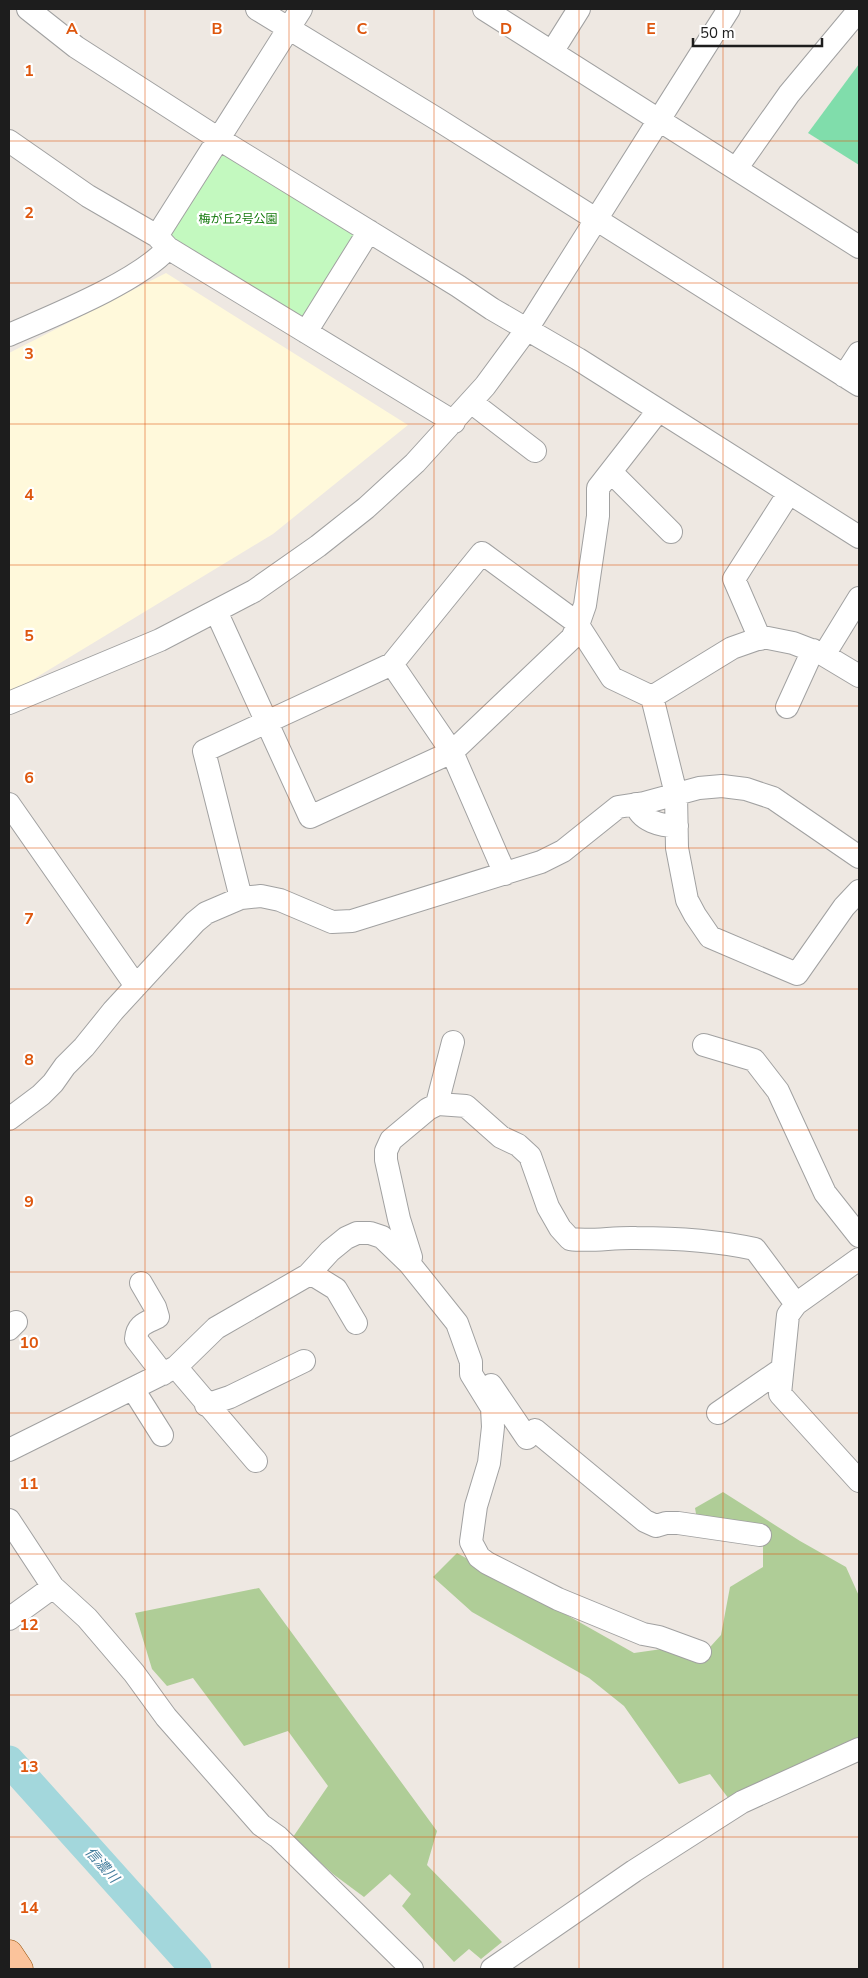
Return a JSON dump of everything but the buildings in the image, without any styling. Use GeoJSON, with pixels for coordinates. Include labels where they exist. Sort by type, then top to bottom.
{"type":"FeatureCollection","features":[{"type":"Feature","properties":{"kind":"main road"},"geometry":{"type":"LineString","coordinates":[[9,1954],[19,1969]]}},
{"type":"Feature","properties":{"kind":"street"},"geometry":{"type":"LineString","coordinates":[[28,9],[76,47],[219,139],[859,537]]}},
{"type":"Feature","properties":{"kind":"street"},"geometry":{"type":"LineString","coordinates":[[257,9],[597,219],[852,380],[859,353]]}},
{"type":"Feature","properties":{"kind":"street"},"geometry":{"type":"LineString","coordinates":[[9,335],[113,286],[158,259],[163,242],[219,139],[301,9]]}},
{"type":"Feature","properties":{"kind":"street"},"geometry":{"type":"LineString","coordinates":[[484,9],[859,247]]}},
{"type":"Feature","properties":{"kind":"street"},"geometry":{"type":"LineString","coordinates":[[552,52],[579,9]]}},
{"type":"Feature","properties":{"kind":"street"},"geometry":{"type":"LineString","coordinates":[[9,703],[160,640],[254,591],[318,546],[416,463],[454,422],[527,329],[729,9]]}},
{"type":"Feature","properties":{"kind":"street"},"geometry":{"type":"LineString","coordinates":[[736,169],[789,94],[859,10]]}},
{"type":"Feature","properties":{"kind":"street"},"geometry":{"type":"LineString","coordinates":[[9,141],[88,196],[454,422]]}},
{"type":"Feature","properties":{"kind":"street"},"geometry":{"type":"LineString","coordinates":[[306,332],[369,231]]}},
{"type":"Feature","properties":{"kind":"street"},"geometry":{"type":"LineString","coordinates":[[470,402],[535,451]]}},
{"type":"Feature","properties":{"kind":"street"},"geometry":{"type":"LineString","coordinates":[[216,611],[310,817],[452,752],[572,638],[585,605],[598,516],[598,488],[658,411]]}},
{"type":"Feature","properties":{"kind":"street"},"geometry":{"type":"LineString","coordinates":[[611,472],[671,532]]}},
{"type":"Feature","properties":{"kind":"street"},"geometry":{"type":"LineString","coordinates":[[760,638],[734,579],[789,493]]}},
{"type":"Feature","properties":{"kind":"street"},"geometry":{"type":"LineString","coordinates":[[240,898],[204,751],[392,664],[482,553],[578,625],[612,678],[652,697]]}},
{"type":"Feature","properties":{"kind":"street"},"geometry":{"type":"LineString","coordinates":[[787,707],[819,652],[859,598]]}},
{"type":"Feature","properties":{"kind":"street"},"geometry":{"type":"LineString","coordinates":[[652,697],[732,648],[763,637],[793,643],[819,652],[859,676]]}},
{"type":"Feature","properties":{"kind":"street"},"geometry":{"type":"LineString","coordinates":[[392,664],[452,752],[505,874]]}},
{"type":"Feature","properties":{"kind":"street"},"geometry":{"type":"LineString","coordinates":[[652,697],[676,794],[678,848],[687,900],[710,937],[797,974],[844,907],[859,891]]}},
{"type":"Feature","properties":{"kind":"street"},"geometry":{"type":"LineString","coordinates":[[9,1120],[53,1083],[65,1066],[84,1047],[136,986],[196,922],[206,913],[240,898],[261,896],[280,900],[332,922],[352,921],[541,862],[563,851],[618,807],[699,788],[722,786],[746,789],[773,798],[859,856]]}},
{"type":"Feature","properties":{"kind":"street"},"geometry":{"type":"LineString","coordinates":[[9,804],[136,986]]}},
{"type":"Feature","properties":{"kind":"street"},"geometry":{"type":"LineString","coordinates":[[636,804],[638,810],[645,817],[658,824],[677,826]]}},
{"type":"Feature","properties":{"kind":"street"},"geometry":{"type":"LineString","coordinates":[[438,1104],[453,1042]]}},
{"type":"Feature","properties":{"kind":"street"},"geometry":{"type":"LineString","coordinates":[[704,1045],[754,1060],[778,1091],[824,1194],[859,1236]]}},
{"type":"Feature","properties":{"kind":"street"},"geometry":{"type":"LineString","coordinates":[[409,1263],[411,1256],[399,1219],[386,1160],[386,1150],[391,1140],[428,1109],[438,1104],[466,1106],[501,1137],[518,1145],[530,1156],[548,1207],[560,1228],[570,1240],[637,1238],[733,1244],[755,1249],[796,1304]]}},
{"type":"Feature","properties":{"kind":"street"},"geometry":{"type":"LineString","coordinates":[[9,1450],[169,1370],[216,1328],[310,1273],[330,1250],[346,1238],[357,1234],[370,1233],[382,1237],[409,1263],[457,1323],[471,1362],[471,1374],[492,1408],[493,1427],[489,1463],[472,1526],[471,1542],[479,1557],[487,1563],[558,1599],[643,1634],[659,1637],[700,1652]]}},
{"type":"Feature","properties":{"kind":"street"},"geometry":{"type":"LineString","coordinates":[[859,1258],[796,1304],[788,1315],[780,1394],[859,1481]]}},
{"type":"Feature","properties":{"kind":"street"},"geometry":{"type":"LineString","coordinates":[[310,1273],[336,1289],[356,1323]]}},
{"type":"Feature","properties":{"kind":"street"},"geometry":{"type":"LineString","coordinates":[[141,1283],[158,1317],[140,1326],[136,1331],[136,1339],[206,1405],[256,1461]]}},
{"type":"Feature","properties":{"kind":"street"},"geometry":{"type":"LineString","coordinates":[[206,1405],[230,1397],[304,1360]]}},
{"type":"Feature","properties":{"kind":"street"},"geometry":{"type":"LineString","coordinates":[[471,1362],[478,1366],[526,1438],[535,1430],[645,1521],[656,1526],[666,1523],[678,1523],[760,1535]]}},
{"type":"Feature","properties":{"kind":"street"},"geometry":{"type":"LineString","coordinates":[[718,1413],[782,1369]]}},
{"type":"Feature","properties":{"kind":"street"},"geometry":{"type":"LineString","coordinates":[[133,1389],[162,1435]]}},
{"type":"Feature","properties":{"kind":"street"},"geometry":{"type":"LineString","coordinates":[[9,1520],[53,1587],[87,1618],[134,1673],[166,1717],[261,1825],[278,1837],[412,1969]]}},
{"type":"Feature","properties":{"kind":"street"},"geometry":{"type":"LineString","coordinates":[[9,1619],[53,1587]]}},
{"type":"Feature","properties":{"kind":"street"},"geometry":{"type":"LineString","coordinates":[[492,1969],[634,1871],[742,1802],[859,1749]]}},
{"type":"Feature","properties":{"kind":"shaded area"},"geometry":{"type":"Polygon","coordinates":[[[166,273],[408,425],[273,534],[9,694],[9,353],[166,273]]]}},
{"type":"Feature","properties":{"kind":"green space"},"geometry":{"type":"Polygon","coordinates":[[[859,64],[859,165],[808,133],[859,64]]]}},
{"type":"Feature","properties":{"kind":"green space","name":"梅が丘2号公園"},"geometry":{"type":"Polygon","coordinates":[[[227,152],[354,232],[356,240],[302,320],[172,238],[170,229],[219,154],[227,152]]]}},
{"type":"Feature","properties":{"kind":"green space"},"geometry":{"type":"Polygon","coordinates":[[[723,1492],[800,1541],[846,1567],[859,1596],[859,1741],[729,1799],[710,1774],[679,1784],[624,1706],[589,1678],[472,1612],[433,1577],[457,1553],[634,1653],[669,1648],[701,1657],[721,1635],[730,1587],[763,1567],[763,1534],[698,1525],[695,1508],[723,1492]]]}},
{"type":"Feature","properties":{"kind":"green space"},"geometry":{"type":"Polygon","coordinates":[[[259,1588],[437,1831],[427,1865],[502,1942],[481,1959],[469,1949],[454,1962],[402,1906],[411,1894],[390,1874],[364,1897],[333,1874],[293,1837],[328,1786],[288,1731],[244,1746],[193,1678],[167,1686],[152,1669],[135,1613],[259,1588]]]}},
{"type":"Feature","properties":{"kind":"waterway","name":"信濃川"},"geometry":{"type":"LineString","coordinates":[[9,1761],[196,1969]]}}]}
